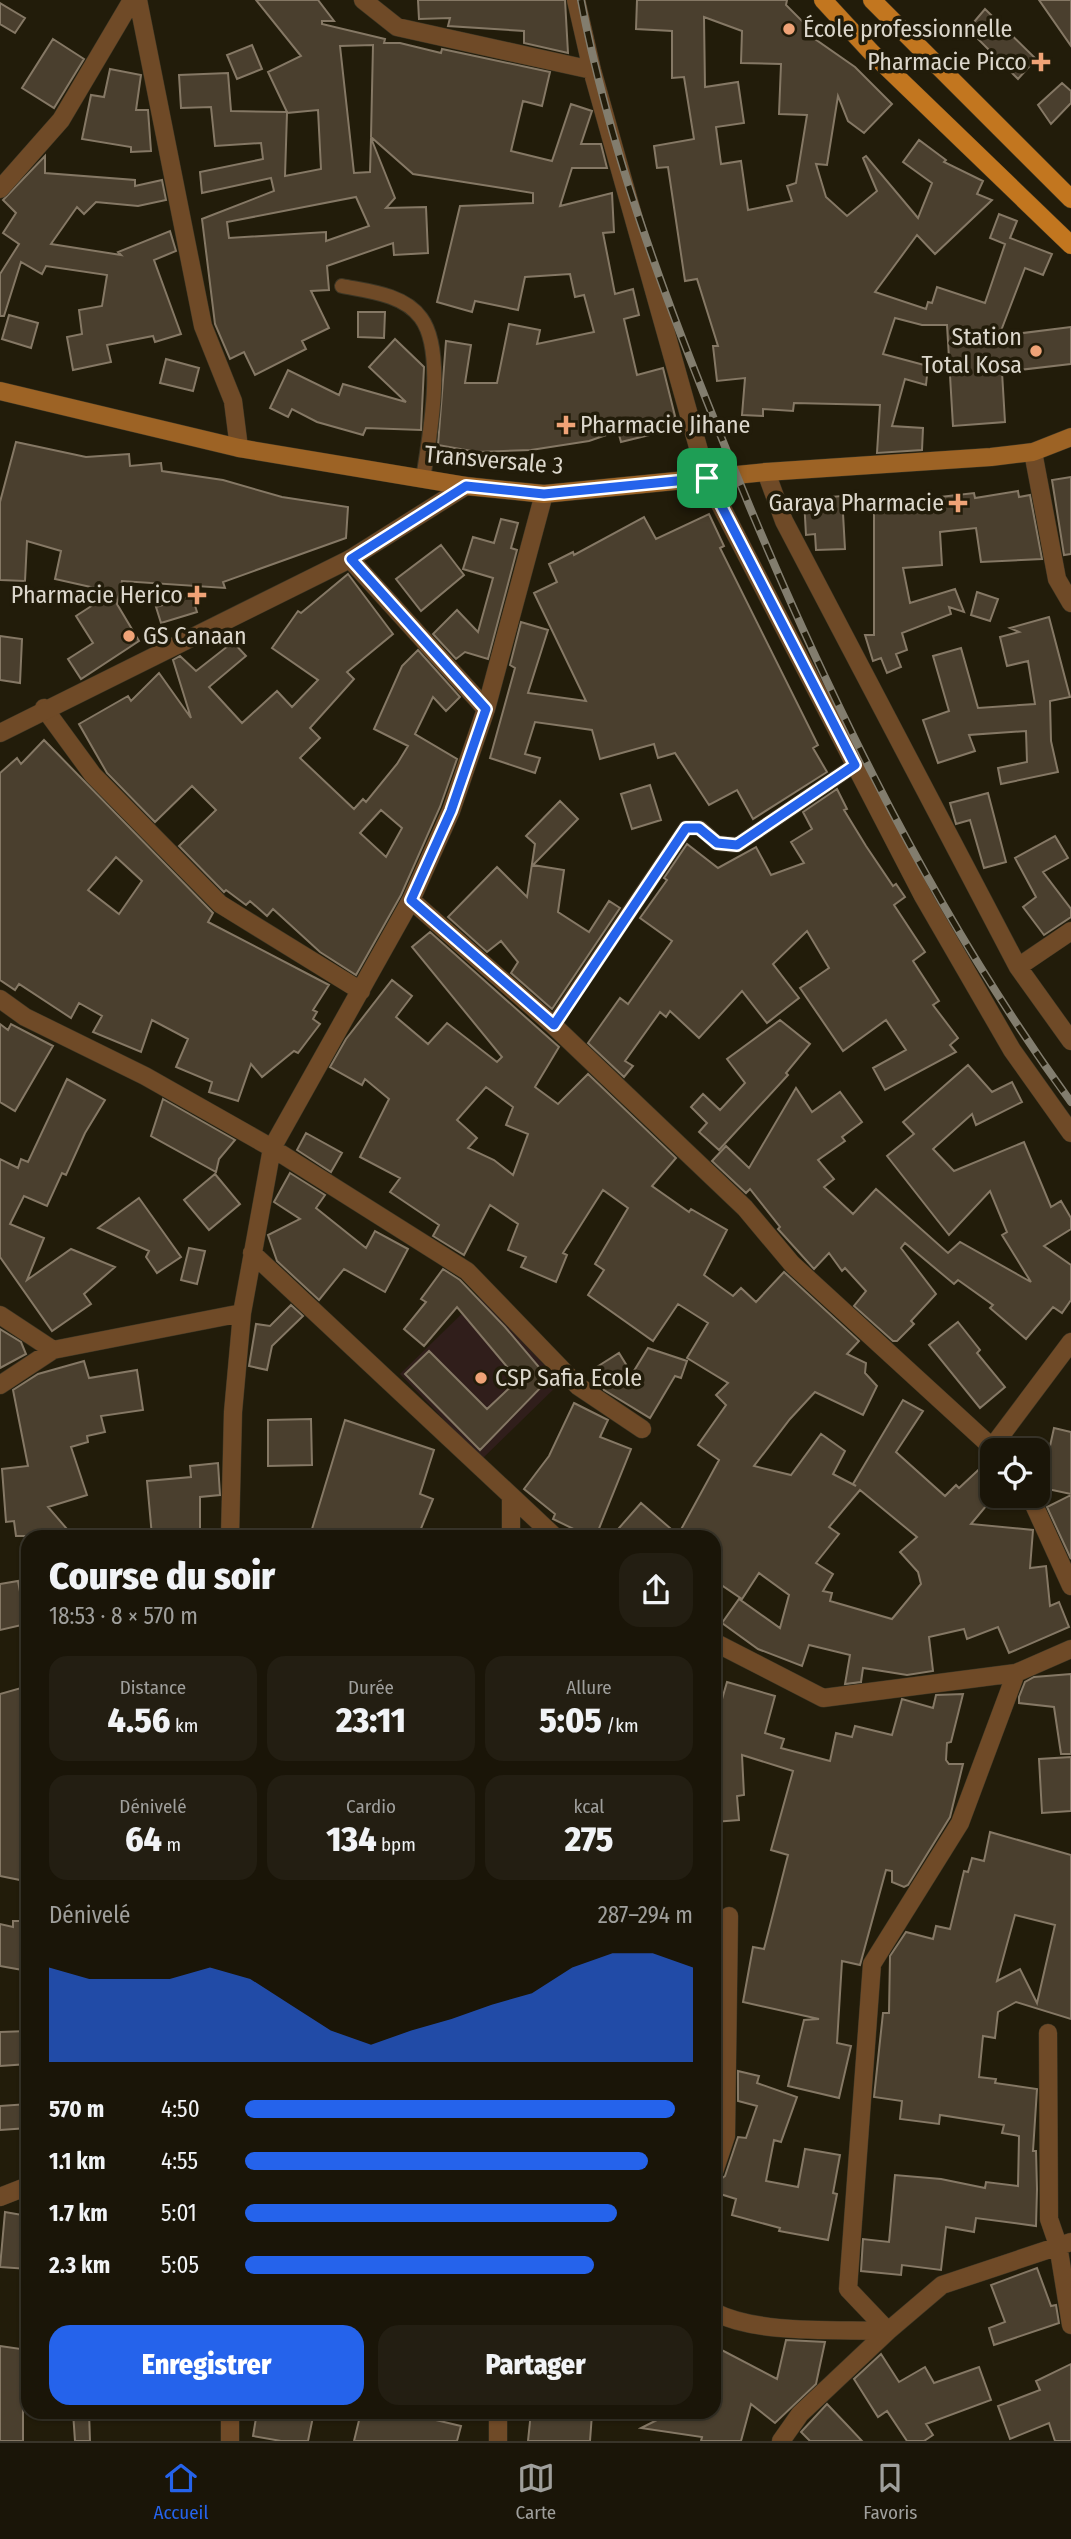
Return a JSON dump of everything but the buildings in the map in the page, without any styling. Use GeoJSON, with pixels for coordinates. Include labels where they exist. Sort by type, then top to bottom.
{"type":"FeatureCollection","features":[{"type":"Feature","properties":{"kind":"main road"},"geometry":{"type":"LineString","coordinates":[[823,0],[872,53],[1071,245]]}},
{"type":"Feature","properties":{"kind":"main road"},"geometry":{"type":"LineString","coordinates":[[873,0],[1071,200]]}},
{"type":"Feature","properties":{"kind":"main road","name":"Transversale 3"},"geometry":{"type":"LineString","coordinates":[[0,391],[239,448],[466,486],[544,494],[766,472],[1033,452],[1071,437]]}},
{"type":"Feature","properties":{"kind":"street"},"geometry":{"type":"LineString","coordinates":[[0,189],[61,120],[132,0]]}},
{"type":"Feature","properties":{"kind":"street"},"geometry":{"type":"LineString","coordinates":[[138,0],[202,326],[233,401],[239,448]]}},
{"type":"Feature","properties":{"kind":"street"},"geometry":{"type":"LineString","coordinates":[[576,0],[592,70],[707,478],[923,896],[1012,1050],[1071,1133]]}},
{"type":"Feature","properties":{"kind":"street"},"geometry":{"type":"LineString","coordinates":[[367,1],[397,27],[592,70]]}},
{"type":"Feature","properties":{"kind":"street"},"geometry":{"type":"LineString","coordinates":[[342,286],[391,296],[421,317],[433,350],[431,432],[423,479]]}},
{"type":"Feature","properties":{"kind":"street"},"geometry":{"type":"LineString","coordinates":[[1033,452],[1057,579],[1071,603]]}},
{"type":"Feature","properties":{"kind":"street"},"geometry":{"type":"LineString","coordinates":[[766,472],[784,521],[1018,967],[1071,1041]]}},
{"type":"Feature","properties":{"kind":"street"},"geometry":{"type":"LineString","coordinates":[[0,733],[44,708],[351,559],[466,486]]}},
{"type":"Feature","properties":{"kind":"street"},"geometry":{"type":"LineString","coordinates":[[230,1530],[233,1412],[242,1313],[272,1148],[411,900],[451,811],[486,709],[544,494]]}},
{"type":"Feature","properties":{"kind":"street"},"geometry":{"type":"LineString","coordinates":[[351,559],[486,709]]}},
{"type":"Feature","properties":{"kind":"street"},"geometry":{"type":"LineString","coordinates":[[44,708],[93,775],[220,904],[361,991]]}},
{"type":"Feature","properties":{"kind":"street"},"geometry":{"type":"LineString","coordinates":[[554,1025],[686,828],[699,828],[717,843],[737,845],[855,765]]}},
{"type":"Feature","properties":{"kind":"street"},"geometry":{"type":"LineString","coordinates":[[411,900],[554,1025],[745,1208],[792,1264],[983,1438]]}},
{"type":"Feature","properties":{"kind":"street"},"geometry":{"type":"LineString","coordinates":[[1018,967],[1071,931]]}},
{"type":"Feature","properties":{"kind":"street"},"geometry":{"type":"LineString","coordinates":[[0,999],[25,1017],[145,1076],[272,1148],[467,1271],[578,1386],[642,1429]]}},
{"type":"Feature","properties":{"kind":"street"},"geometry":{"type":"LineString","coordinates":[[252,1253],[547,1530]]}},
{"type":"Feature","properties":{"kind":"street"},"geometry":{"type":"LineString","coordinates":[[0,1385],[53,1350],[242,1313]]}},
{"type":"Feature","properties":{"kind":"street"},"geometry":{"type":"LineString","coordinates":[[0,1315],[53,1350]]}},
{"type":"Feature","properties":{"kind":"street"},"geometry":{"type":"LineString","coordinates":[[1001,1438],[1071,1342]]}},
{"type":"Feature","properties":{"kind":"street"},"geometry":{"type":"LineString","coordinates":[[511,1530],[512,1498]]}},
{"type":"Feature","properties":{"kind":"street"},"geometry":{"type":"LineString","coordinates":[[1035,1508],[1071,1586]]}},
{"type":"Feature","properties":{"kind":"street"},"geometry":{"type":"LineString","coordinates":[[721,1646],[823,1698],[1017,1674],[1071,1649]]}},
{"type":"Feature","properties":{"kind":"street"},"geometry":{"type":"LineString","coordinates":[[888,2331],[848,2289],[873,1964],[960,1823],[1017,1674]]}},
{"type":"Feature","properties":{"kind":"street"},"geometry":{"type":"LineString","coordinates":[[721,2151],[726,2136],[729,1916]]}},
{"type":"Feature","properties":{"kind":"street"},"geometry":{"type":"LineString","coordinates":[[1048,2033],[1049,2219],[1064,2243],[1071,2325]]}},
{"type":"Feature","properties":{"kind":"street"},"geometry":{"type":"LineString","coordinates":[[0,2197],[21,2189]]}},
{"type":"Feature","properties":{"kind":"street"},"geometry":{"type":"LineString","coordinates":[[780,2441],[800,2414],[888,2331],[943,2285],[1064,2243]]}},
{"type":"Feature","properties":{"kind":"street"},"geometry":{"type":"LineString","coordinates":[[721,2316],[776,2327],[888,2331]]}},
{"type":"Feature","properties":{"kind":"street"},"geometry":{"type":"LineString","coordinates":[[230,2419],[230,2441]]}},
{"type":"Feature","properties":{"kind":"street"},"geometry":{"type":"LineString","coordinates":[[498,2419],[498,2441]]}},
{"type":"Feature","properties":{"kind":"shaded area","name":"CSP Safia Ecole"},"geometry":{"type":"Polygon","coordinates":[[[479,1297],[561,1382],[482,1459],[400,1374],[479,1297]]]}},
{"type":"Feature","properties":{"kind":"railway"},"geometry":{"type":"LineString","coordinates":[[581,0],[606,110],[657,271],[718,429],[791,603],[831,690],[919,862],[1017,1025],[1071,1102]]}},
{"type":"Feature","properties":{"kind":"place","name":"École professionnelle"},"geometry":{"type":"Point","coordinates":[789,29]}},
{"type":"Feature","properties":{"kind":"place","name":"Pharmacie Picco"},"geometry":{"type":"Point","coordinates":[1041,62]}},
{"type":"Feature","properties":{"kind":"place","name":"Station Total Kosa"},"geometry":{"type":"Point","coordinates":[1036,351]}},
{"type":"Feature","properties":{"kind":"place","name":"Pharmacie Jihane"},"geometry":{"type":"Point","coordinates":[566,425]}},
{"type":"Feature","properties":{"kind":"place","name":"Garaya Pharmacie"},"geometry":{"type":"Point","coordinates":[958,503]}},
{"type":"Feature","properties":{"kind":"place","name":"Pharmacie Herico"},"geometry":{"type":"Point","coordinates":[197,595]}},
{"type":"Feature","properties":{"kind":"place","name":"GS Canaan"},"geometry":{"type":"Point","coordinates":[129,636]}},
{"type":"Feature","properties":{"kind":"place","name":"CSP Safia Ecole"},"geometry":{"type":"Point","coordinates":[481,1378]}},
{"type":"Feature","properties":{"kind":"route"},"geometry":{"type":"LineString","coordinates":[[707,478],[855,765],[737,845],[717,843],[699,828],[686,828],[554,1025],[411,900],[451,811],[486,709],[351,559],[466,486],[544,494],[707,478]]}}]}
